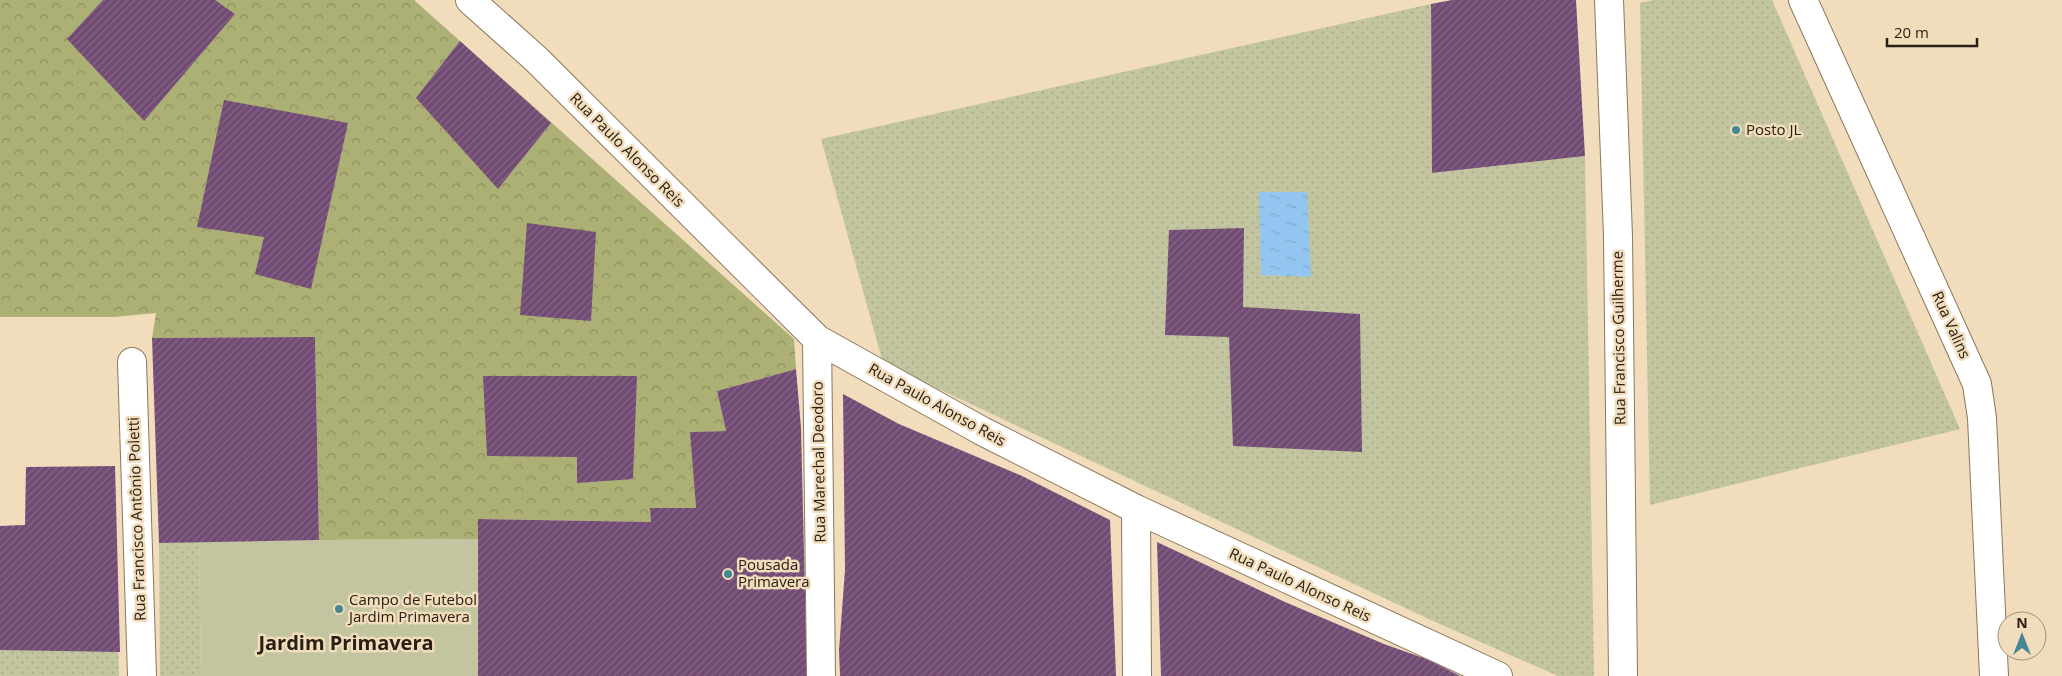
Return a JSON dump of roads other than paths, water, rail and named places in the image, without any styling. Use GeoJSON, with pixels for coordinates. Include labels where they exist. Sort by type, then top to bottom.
{"type":"FeatureCollection","features":[{"type":"Feature","properties":{"kind":"street","name":"Rua Paulo Alonso Reis"},"geometry":{"type":"LineString","coordinates":[[470,0],[536,59],[818,339],[982,431],[1136,509],[1498,676]]}},
{"type":"Feature","properties":{"kind":"street","name":"Rua Francisco Guilherme"},"geometry":{"type":"LineString","coordinates":[[1609,0],[1618,236],[1623,676]]}},
{"type":"Feature","properties":{"kind":"street","name":"Rua Valins"},"geometry":{"type":"LineString","coordinates":[[1803,0],[1977,384],[1982,418],[1994,676]]}},
{"type":"Feature","properties":{"kind":"street","name":"Rua Marechal Deodoro"},"geometry":{"type":"LineString","coordinates":[[818,339],[821,676]]}},
{"type":"Feature","properties":{"kind":"street","name":"Rua Francisco Antônio Poletti"},"geometry":{"type":"LineString","coordinates":[[132,362],[142,676]]}},
{"type":"Feature","properties":{"kind":"street"},"geometry":{"type":"LineString","coordinates":[[1136,509],[1137,676]]}},
{"type":"Feature","properties":{"kind":"water"},"geometry":{"type":"Polygon","coordinates":[[[1259,192],[1307,192],[1311,277],[1261,275],[1259,192]]]}},
{"type":"Feature","properties":{"kind":"place","name":"Posto JL"},"geometry":{"type":"Point","coordinates":[1736,130]}},
{"type":"Feature","properties":{"kind":"place","name":"Pousada Primavera"},"geometry":{"type":"Point","coordinates":[728,574]}},
{"type":"Feature","properties":{"kind":"place","name":"Campo de Futebol Jardim Primavera"},"geometry":{"type":"Point","coordinates":[339,609]}},
{"type":"Feature","properties":{"kind":"district","name":"Jardim Primavera"},"geometry":{"type":"Point","coordinates":[346,643]}}]}
